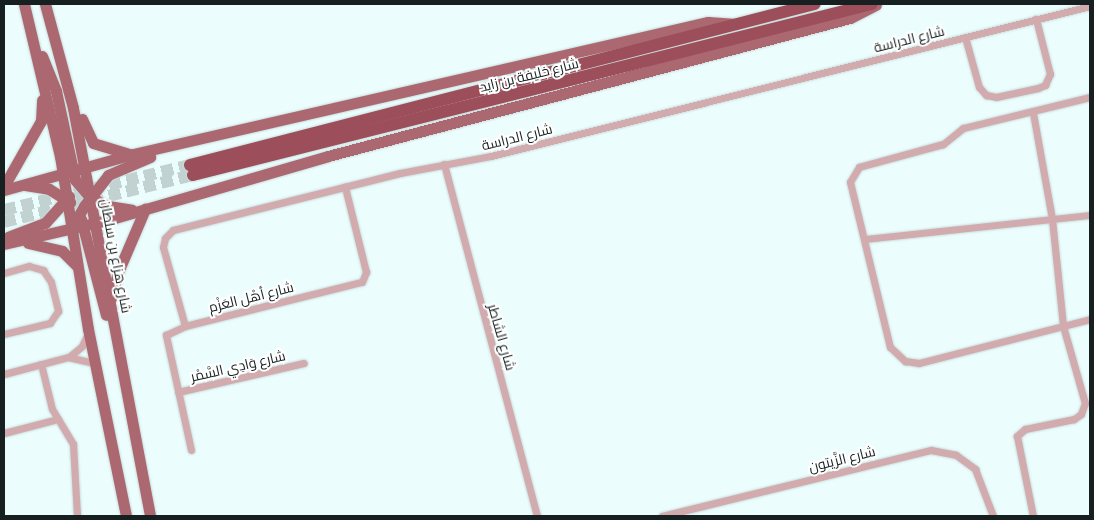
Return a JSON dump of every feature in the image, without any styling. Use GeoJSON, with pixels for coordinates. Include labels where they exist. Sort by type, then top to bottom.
{"type":"FeatureCollection","features":[{"type":"Feature","properties":{"kind":"highway","name":"شارع خليفة بن زايد"},"geometry":{"type":"LineString","coordinates":[[815,4],[192,170],[872,4]]}},
{"type":"Feature","properties":{"kind":"main road"},"geometry":{"type":"LineString","coordinates":[[4,186],[43,114],[35,44],[24,4]]}},
{"type":"Feature","properties":{"kind":"main road"},"geometry":{"type":"LineString","coordinates":[[4,238],[38,228],[67,199],[74,171],[78,133],[60,52],[45,4]]}},
{"type":"Feature","properties":{"kind":"main road"},"geometry":{"type":"LineString","coordinates":[[4,245],[143,210],[328,156],[850,18],[877,4]]}},
{"type":"Feature","properties":{"kind":"main road"},"geometry":{"type":"LineString","coordinates":[[4,190],[133,154],[255,129],[708,22],[736,24]]}},
{"type":"Feature","properties":{"kind":"main road"},"geometry":{"type":"LineString","coordinates":[[35,44],[51,76],[74,171],[90,197],[108,206],[143,210]]}},
{"type":"Feature","properties":{"kind":"main road"},"geometry":{"type":"LineString","coordinates":[[60,52],[69,62],[88,137],[102,148],[133,154]]}},
{"type":"Feature","properties":{"kind":"main road"},"geometry":{"type":"LineString","coordinates":[[78,213],[108,175],[124,166],[255,129]]}},
{"type":"Feature","properties":{"kind":"main road"},"geometry":{"type":"LineString","coordinates":[[18,185],[43,187],[67,199],[78,213],[83,226],[97,287],[116,336]]}},
{"type":"Feature","properties":{"kind":"main road","name":"شارع هزاع بن سلطان"},"geometry":{"type":"LineString","coordinates":[[90,197],[83,226],[79,270],[88,329],[126,516]]}},
{"type":"Feature","properties":{"kind":"main road","name":"شارع هزاع بن سلطان"},"geometry":{"type":"LineString","coordinates":[[67,199],[83,226],[110,304],[150,516]]}},
{"type":"Feature","properties":{"kind":"main road"},"geometry":{"type":"LineString","coordinates":[[110,304],[118,272],[143,210]]}},
{"type":"Feature","properties":{"kind":"main road"},"geometry":{"type":"LineString","coordinates":[[4,245],[31,243],[54,248],[69,256],[79,270]]}},
{"type":"Feature","properties":{"kind":"street","name":"شارع الدراسة"},"geometry":{"type":"LineString","coordinates":[[185,326],[164,249],[168,233],[345,187],[444,164],[491,156],[1090,6]]}},
{"type":"Feature","properties":{"kind":"street","name":"شارع الدراسة"},"geometry":{"type":"LineString","coordinates":[[965,37],[983,93],[996,97],[1038,88],[1045,85],[1050,74],[1036,20]]}},
{"type":"Feature","properties":{"kind":"street"},"geometry":{"type":"LineString","coordinates":[[1090,97],[1033,113],[962,128],[945,143],[855,170],[850,182],[890,347],[905,361],[919,363],[1090,319]]}},
{"type":"Feature","properties":{"kind":"street"},"geometry":{"type":"LineString","coordinates":[[1033,113],[1052,219],[1063,326],[1085,407],[1074,419],[1025,429],[1017,436],[1033,516]]}},
{"type":"Feature","properties":{"kind":"street","name":"شارع الشاطر"},"geometry":{"type":"LineString","coordinates":[[444,164],[537,516]]}},
{"type":"Feature","properties":{"kind":"street","name":"شارع أهْل العَزْم"},"geometry":{"type":"LineString","coordinates":[[191,450],[165,337],[170,330],[362,282],[366,272],[345,187]]}},
{"type":"Feature","properties":{"kind":"street"},"geometry":{"type":"LineString","coordinates":[[865,239],[1090,215]]}},
{"type":"Feature","properties":{"kind":"street"},"geometry":{"type":"LineString","coordinates":[[4,273],[29,266],[43,270],[52,282],[58,311],[50,323],[4,334]]}},
{"type":"Feature","properties":{"kind":"street"},"geometry":{"type":"LineString","coordinates":[[4,374],[68,357],[82,346],[88,329]]}},
{"type":"Feature","properties":{"kind":"street"},"geometry":{"type":"LineString","coordinates":[[68,357],[96,364]]}},
{"type":"Feature","properties":{"kind":"street","name":"شارع وَادِي السَّمْر"},"geometry":{"type":"LineString","coordinates":[[178,392],[304,363]]}},
{"type":"Feature","properties":{"kind":"street"},"geometry":{"type":"LineString","coordinates":[[41,364],[58,419],[75,453],[77,516]]}},
{"type":"Feature","properties":{"kind":"street"},"geometry":{"type":"LineString","coordinates":[[4,433],[58,419]]}},
{"type":"Feature","properties":{"kind":"street","name":"شارع الزَّيتون"},"geometry":{"type":"LineString","coordinates":[[662,516],[687,513],[931,450],[956,454],[976,469],[993,516]]}},
{"type":"Feature","properties":{"kind":"tunnel"},"geometry":{"type":"LineString","coordinates":[[4,210],[190,165]]}},
{"type":"Feature","properties":{"kind":"tunnel"},"geometry":{"type":"LineString","coordinates":[[4,222],[193,175]]}}]}
